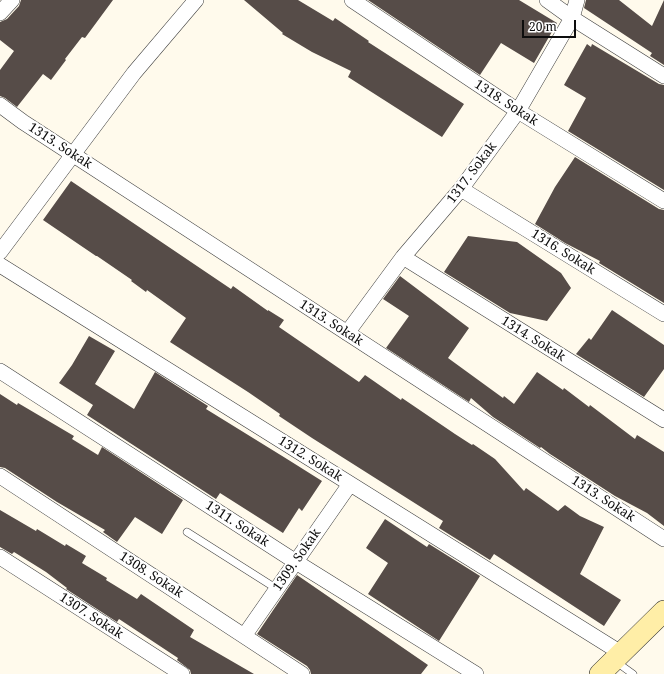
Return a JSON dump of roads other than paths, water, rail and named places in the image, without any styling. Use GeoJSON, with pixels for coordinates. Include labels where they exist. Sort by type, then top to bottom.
{"type":"FeatureCollection","features":[{"type":"Feature","properties":{"kind":"street"},"geometry":{"type":"LineString","coordinates":[[0,13],[12,0]]}},
{"type":"Feature","properties":{"kind":"street"},"geometry":{"type":"LineString","coordinates":[[0,252],[134,73],[196,0]]}},
{"type":"Feature","properties":{"kind":"street","name":"1318. Sokak"},"geometry":{"type":"LineString","coordinates":[[352,0],[518,111],[664,201]]}},
{"type":"Feature","properties":{"kind":"street"},"geometry":{"type":"LineString","coordinates":[[546,0],[664,76]]}},
{"type":"Feature","properties":{"kind":"street","name":"1317. Sokak"},"geometry":{"type":"LineString","coordinates":[[348,333],[403,257],[461,189],[518,111],[572,18],[577,0]]}},
{"type":"Feature","properties":{"kind":"street","name":"1313. Sokak"},"geometry":{"type":"LineString","coordinates":[[0,105],[23,122],[664,539]]}},
{"type":"Feature","properties":{"kind":"street","name":"1316. Sokak"},"geometry":{"type":"LineString","coordinates":[[461,189],[664,314]]}},
{"type":"Feature","properties":{"kind":"street","name":"1314. Sokak"},"geometry":{"type":"LineString","coordinates":[[403,257],[664,420]]}},
{"type":"Feature","properties":{"kind":"street","name":"1312. Sokak"},"geometry":{"type":"LineString","coordinates":[[0,265],[350,484],[611,662]]}},
{"type":"Feature","properties":{"kind":"street","name":"1311. Sokak"},"geometry":{"type":"LineString","coordinates":[[0,370],[296,562],[476,674]]}},
{"type":"Feature","properties":{"kind":"street","name":"1308. Sokak"},"geometry":{"type":"LineString","coordinates":[[0,476],[302,674]]}},
{"type":"Feature","properties":{"kind":"street","name":"1309. Sokak"},"geometry":{"type":"LineString","coordinates":[[244,636],[350,484]]}},
{"type":"Feature","properties":{"kind":"street","name":"1307. Sokak"},"geometry":{"type":"LineString","coordinates":[[0,557],[182,674]]}},
{"type":"Feature","properties":{"kind":"street"},"geometry":{"type":"LineString","coordinates":[[611,662],[664,612]]}},
{"type":"Feature","properties":{"kind":"lane"},"geometry":{"type":"LineString","coordinates":[[187,532],[277,589]]}},
{"type":"Feature","properties":{"kind":"lane"},"geometry":{"type":"LineString","coordinates":[[611,662],[632,674]]}}]}
